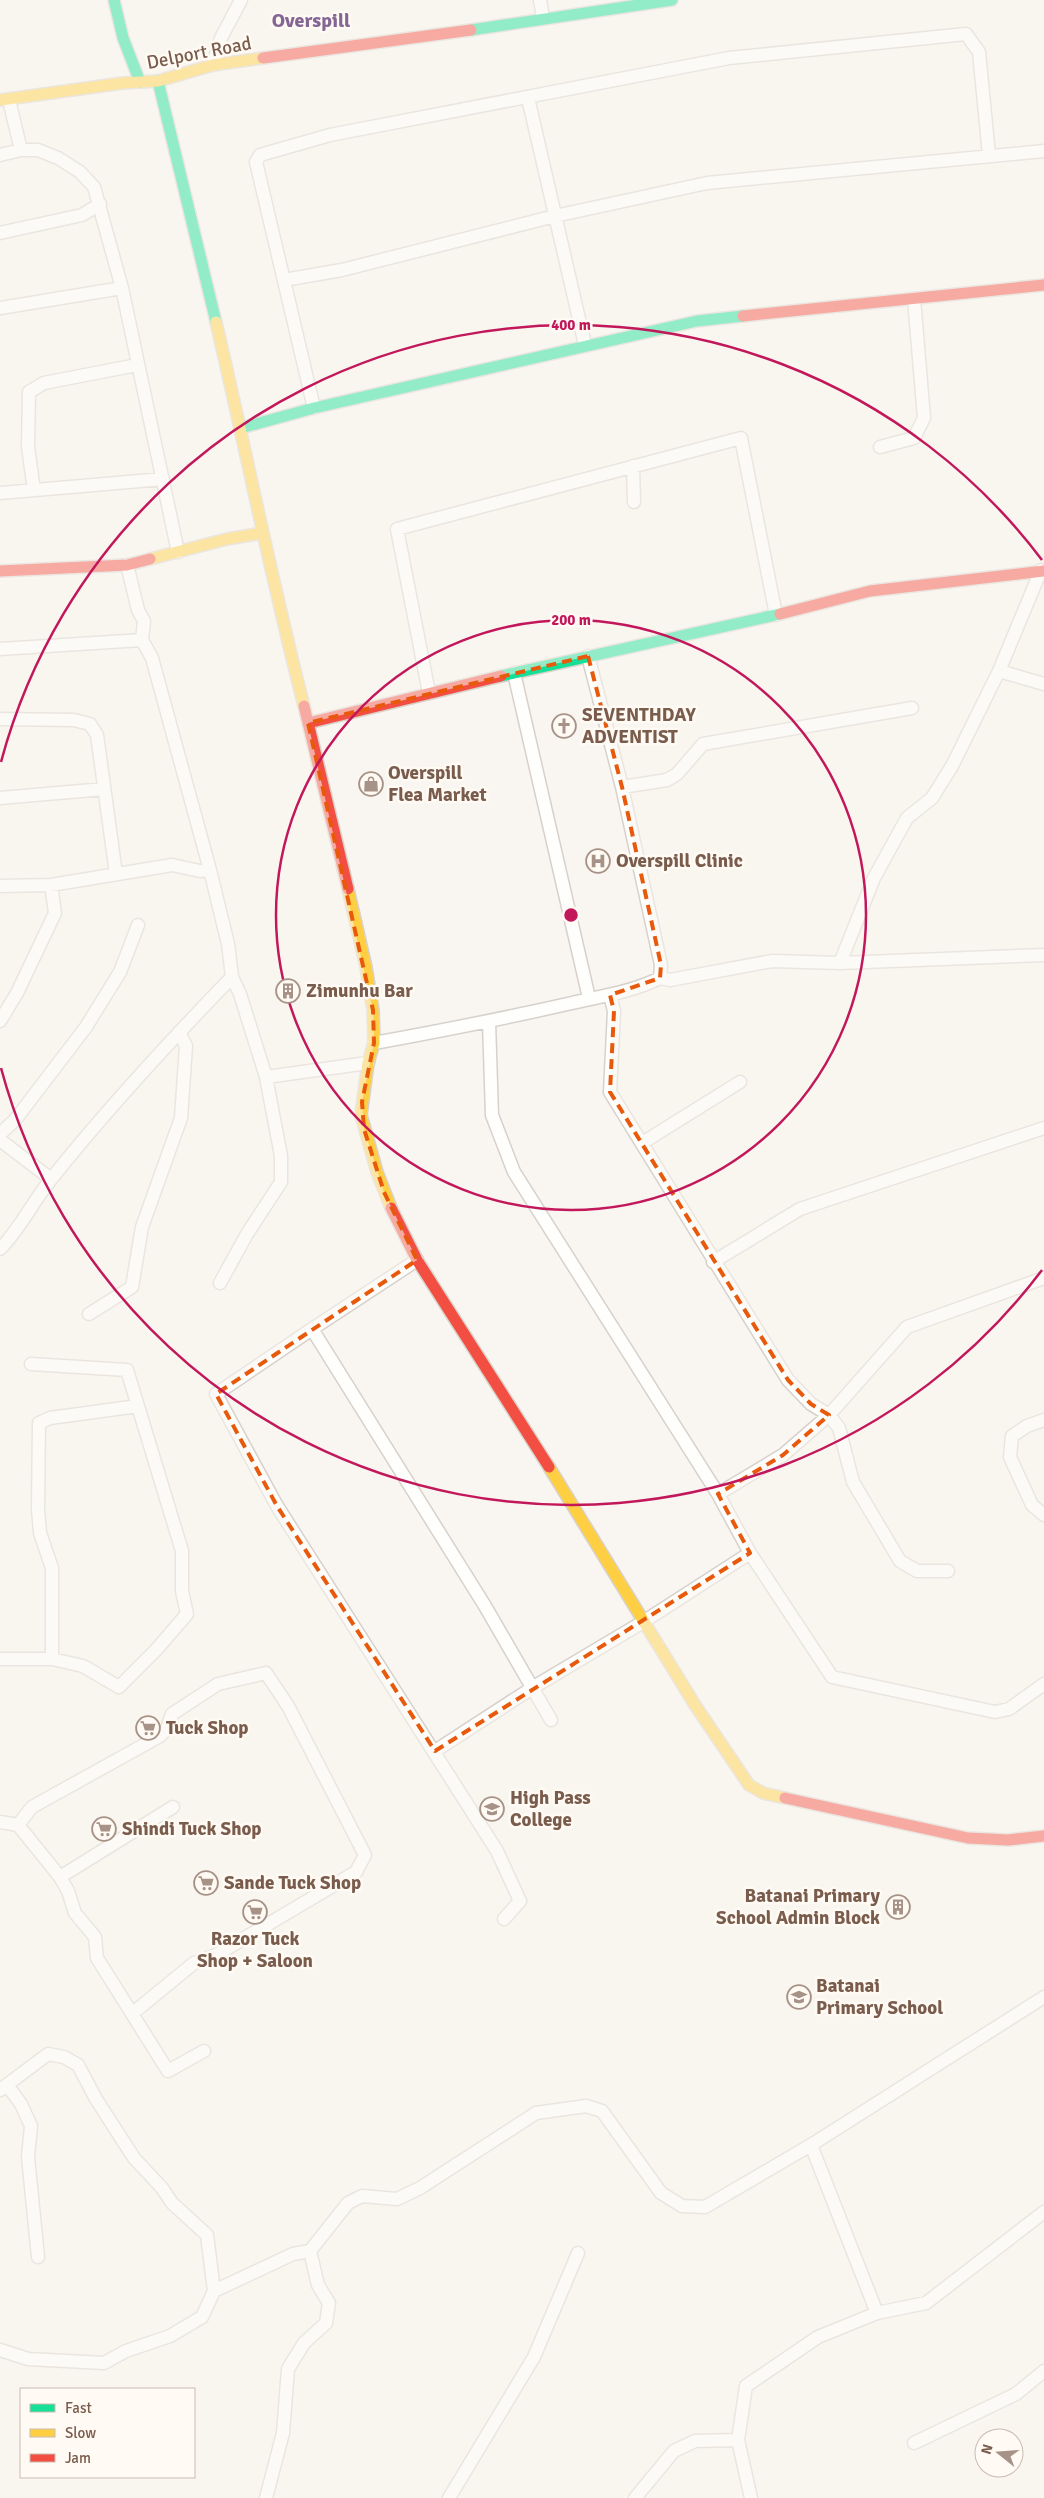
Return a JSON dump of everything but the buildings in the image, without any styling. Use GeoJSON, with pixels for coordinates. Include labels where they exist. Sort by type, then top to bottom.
{"type":"FeatureCollection","features":[{"type":"Feature","properties":{"kind":"street"},"geometry":{"type":"LineString","coordinates":[[114,0],[123,38],[140,82]]}},
{"type":"Feature","properties":{"kind":"street"},"geometry":{"type":"LineString","coordinates":[[213,65],[222,38],[242,0]]}},
{"type":"Feature","properties":{"kind":"street"},"geometry":{"type":"LineString","coordinates":[[540,0],[543,18]]}},
{"type":"Feature","properties":{"kind":"street","name":"Delport Road"},"geometry":{"type":"LineString","coordinates":[[5,100],[158,81],[213,65],[418,38],[634,3],[672,0]]}},
{"type":"Feature","properties":{"kind":"street"},"geometry":{"type":"LineString","coordinates":[[314,408],[256,162],[260,155],[330,135],[729,58],[966,34],[978,52],[989,155]]}},
{"type":"Feature","properties":{"kind":"street"},"geometry":{"type":"LineString","coordinates":[[158,81],[241,428],[262,534],[366,967],[373,1010],[374,1043],[368,1063],[362,1102],[364,1129],[384,1192],[416,1260],[529,1435],[643,1622],[743,1778],[756,1790],[968,1838],[1008,1840],[1044,1836]]}},
{"type":"Feature","properties":{"kind":"street"},"geometry":{"type":"LineString","coordinates":[[528,98],[586,345]]}},
{"type":"Feature","properties":{"kind":"street"},"geometry":{"type":"LineString","coordinates":[[5,100],[21,150]]}},
{"type":"Feature","properties":{"kind":"street"},"geometry":{"type":"LineString","coordinates":[[0,155],[21,150],[38,150],[58,158],[80,172],[94,187],[122,288],[178,552]]}},
{"type":"Feature","properties":{"kind":"street"},"geometry":{"type":"LineString","coordinates":[[284,280],[342,270],[555,216],[707,183],[1044,151]]}},
{"type":"Feature","properties":{"kind":"street"},"geometry":{"type":"LineString","coordinates":[[0,233],[82,215],[100,204]]}},
{"type":"Feature","properties":{"kind":"street"},"geometry":{"type":"LineString","coordinates":[[241,428],[314,408],[658,328],[724,316],[1044,285]]}},
{"type":"Feature","properties":{"kind":"street"},"geometry":{"type":"LineString","coordinates":[[0,308],[122,288]]}},
{"type":"Feature","properties":{"kind":"street"},"geometry":{"type":"LineString","coordinates":[[880,447],[914,438],[924,418],[914,299]]}},
{"type":"Feature","properties":{"kind":"street"},"geometry":{"type":"LineString","coordinates":[[34,490],[28,448],[29,392],[44,383],[137,365]]}},
{"type":"Feature","properties":{"kind":"street"},"geometry":{"type":"LineString","coordinates":[[429,693],[397,529],[741,438],[776,615]]}},
{"type":"Feature","properties":{"kind":"street"},"geometry":{"type":"LineString","coordinates":[[632,466],[634,502]]}},
{"type":"Feature","properties":{"kind":"street"},"geometry":{"type":"LineString","coordinates":[[0,493],[163,479]]}},
{"type":"Feature","properties":{"kind":"street"},"geometry":{"type":"LineString","coordinates":[[0,571],[127,565],[262,534]]}},
{"type":"Feature","properties":{"kind":"street"},"geometry":{"type":"LineString","coordinates":[[127,565],[138,610],[144,621],[142,640],[152,658],[210,870],[228,944],[232,977],[240,994],[266,1077],[282,1156],[281,1182],[247,1234],[220,1283]]}},
{"type":"Feature","properties":{"kind":"street"},"geometry":{"type":"LineString","coordinates":[[308,723],[514,673],[776,615],[870,591],[1043,571]]}},
{"type":"Feature","properties":{"kind":"street"},"geometry":{"type":"LineString","coordinates":[[840,963],[874,878],[907,818],[932,798],[952,766],[999,671],[1043,571]]}},
{"type":"Feature","properties":{"kind":"street"},"geometry":{"type":"LineString","coordinates":[[0,650],[142,640]]}},
{"type":"Feature","properties":{"kind":"street"},"geometry":{"type":"LineString","coordinates":[[588,656],[622,788],[661,965],[660,978]]}},
{"type":"Feature","properties":{"kind":"street"},"geometry":{"type":"LineString","coordinates":[[999,671],[1044,684]]}},
{"type":"Feature","properties":{"kind":"street"},"geometry":{"type":"LineString","coordinates":[[514,673],[590,998]]}},
{"type":"Feature","properties":{"kind":"street"},"geometry":{"type":"LineString","coordinates":[[622,788],[666,780],[677,774],[703,744],[912,708]]}},
{"type":"Feature","properties":{"kind":"street"},"geometry":{"type":"LineString","coordinates":[[0,720],[74,720],[90,724],[97,736],[116,874]]}},
{"type":"Feature","properties":{"kind":"street"},"geometry":{"type":"LineString","coordinates":[[0,798],[104,789]]}},
{"type":"Feature","properties":{"kind":"street"},"geometry":{"type":"LineString","coordinates":[[0,886],[51,885],[172,865],[200,872],[210,870]]}},
{"type":"Feature","properties":{"kind":"street"},"geometry":{"type":"LineString","coordinates":[[0,1021],[17,994],[55,913],[51,885]]}},
{"type":"Feature","properties":{"kind":"street"},"geometry":{"type":"LineString","coordinates":[[0,1134],[15,1120],[86,1027],[120,972],[138,925]]}},
{"type":"Feature","properties":{"kind":"street"},"geometry":{"type":"LineString","coordinates":[[374,1043],[489,1022],[610,995],[645,985],[660,978],[670,980],[772,961],[840,963],[1044,954]]}},
{"type":"Feature","properties":{"kind":"street"},"geometry":{"type":"LineString","coordinates":[[0,1249],[51,1179],[179,1032],[232,977]]}},
{"type":"Feature","properties":{"kind":"street"},"geometry":{"type":"LineString","coordinates":[[610,995],[614,1010],[610,1092],[713,1262],[788,1380],[810,1404],[829,1414],[839,1428],[853,1482],[900,1561],[917,1570],[948,1572]]}},
{"type":"Feature","properties":{"kind":"street"},"geometry":{"type":"LineString","coordinates":[[489,1022],[492,1114],[514,1172],[718,1494],[750,1553],[832,1677],[995,1712],[1009,1709],[1044,1684]]}},
{"type":"Feature","properties":{"kind":"street"},"geometry":{"type":"LineString","coordinates":[[89,1314],[132,1287],[142,1227],[181,1118],[186,1046],[179,1032]]}},
{"type":"Feature","properties":{"kind":"street"},"geometry":{"type":"LineString","coordinates":[[266,1077],[368,1063]]}},
{"type":"Feature","properties":{"kind":"street"},"geometry":{"type":"LineString","coordinates":[[642,1143],[740,1082]]}},
{"type":"Feature","properties":{"kind":"street"},"geometry":{"type":"LineString","coordinates":[[713,1262],[800,1209],[1044,1128]]}},
{"type":"Feature","properties":{"kind":"street"},"geometry":{"type":"LineString","coordinates":[[0,1140],[51,1179]]}},
{"type":"Feature","properties":{"kind":"street"},"geometry":{"type":"LineString","coordinates":[[416,1260],[216,1394],[277,1506],[498,1851],[520,1901],[504,1919]]}},
{"type":"Feature","properties":{"kind":"street"},"geometry":{"type":"LineString","coordinates":[[718,1494],[783,1455],[829,1414],[907,1327],[1044,1278]]}},
{"type":"Feature","properties":{"kind":"street"},"geometry":{"type":"LineString","coordinates":[[312,1329],[485,1606],[551,1720]]}},
{"type":"Feature","properties":{"kind":"street"},"geometry":{"type":"LineString","coordinates":[[0,1659],[52,1659],[83,1666],[119,1687],[156,1650],[187,1614],[182,1591],[182,1551],[127,1370],[31,1364]]}},
{"type":"Feature","properties":{"kind":"street"},"geometry":{"type":"LineString","coordinates":[[52,1659],[52,1568],[40,1533],[38,1509],[39,1424],[50,1418],[138,1406]]}},
{"type":"Feature","properties":{"kind":"street"},"geometry":{"type":"LineString","coordinates":[[1044,1420],[1027,1426],[1012,1436],[1010,1457],[1032,1505],[1044,1515]]}},
{"type":"Feature","properties":{"kind":"street"},"geometry":{"type":"LineString","coordinates":[[435,1752],[532,1688],[643,1622],[750,1553]]}},
{"type":"Feature","properties":{"kind":"street"},"geometry":{"type":"LineString","coordinates":[[18,1825],[32,1807],[160,1736],[167,1728],[172,1714],[218,1684],[266,1673],[288,1706],[365,1854],[356,1872],[216,1955],[194,1963],[133,2013]]}},
{"type":"Feature","properties":{"kind":"street"},"geometry":{"type":"LineString","coordinates":[[60,1877],[173,1807]]}},
{"type":"Feature","properties":{"kind":"street"},"geometry":{"type":"LineString","coordinates":[[0,1822],[18,1825],[60,1877],[68,1891],[75,1913],[95,1937],[97,1958],[168,2071],[204,2051]]}},
{"type":"Feature","properties":{"kind":"street"},"geometry":{"type":"LineString","coordinates":[[214,2291],[293,2254],[310,2251],[348,2203],[362,2196],[397,2200],[420,2188],[536,2113],[586,2106],[602,2110],[661,2193],[682,2206],[705,2207],[811,2145],[1044,1997]]}},
{"type":"Feature","properties":{"kind":"street"},"geometry":{"type":"LineString","coordinates":[[0,2350],[28,2359],[104,2363],[126,2351],[170,2336],[202,2317],[214,2291],[207,2235],[172,2203],[162,2188],[134,2158],[96,2099],[78,2064],[64,2056],[48,2054],[4,2087],[21,2104],[31,2126],[28,2157],[38,2258]]}},
{"type":"Feature","properties":{"kind":"street"},"geometry":{"type":"LineString","coordinates":[[811,2145],[877,2313]]}},
{"type":"Feature","properties":{"kind":"street"},"geometry":{"type":"LineString","coordinates":[[751,2498],[738,2440],[746,2386],[818,2337],[877,2313],[926,2303],[1044,2212]]}},
{"type":"Feature","properties":{"kind":"street"},"geometry":{"type":"LineString","coordinates":[[266,2498],[283,2433],[288,2370],[304,2343],[326,2323],[329,2303],[318,2285],[310,2251]]}},
{"type":"Feature","properties":{"kind":"street"},"geometry":{"type":"LineString","coordinates":[[449,2498],[534,2357],[578,2253]]}},
{"type":"Feature","properties":{"kind":"street"},"geometry":{"type":"LineString","coordinates":[[914,2442],[1016,2394],[1044,2371]]}},
{"type":"Feature","properties":{"kind":"street"},"geometry":{"type":"LineString","coordinates":[[635,2498],[674,2451],[695,2441],[738,2440]]}},
{"type":"Feature","properties":{"kind":"highlighted area"},"geometry":{"type":"Polygon","coordinates":[[[588,656],[622,787],[661,965],[660,978],[610,995],[614,1011],[610,1092],[788,1380],[811,1404],[829,1415],[783,1455],[718,1494],[750,1553],[435,1751],[277,1506],[216,1394],[417,1260],[384,1192],[364,1129],[362,1102],[374,1043],[373,1010],[308,723],[588,656]]]}},
{"type":"Feature","properties":{"kind":"traffic: fast"},"geometry":{"type":"LineString","coordinates":[[114,0],[123,38],[140,82]]}},
{"type":"Feature","properties":{"kind":"traffic: fast"},"geometry":{"type":"LineString","coordinates":[[471,30],[672,0]]}},
{"type":"Feature","properties":{"kind":"traffic: fast"},"geometry":{"type":"LineString","coordinates":[[158,81],[216,322]]}},
{"type":"Feature","properties":{"kind":"traffic: fast"},"geometry":{"type":"LineString","coordinates":[[241,428],[314,408],[697,321],[743,316]]}},
{"type":"Feature","properties":{"kind":"traffic: fast"},"geometry":{"type":"LineString","coordinates":[[501,676],[780,614]]}},
{"type":"Feature","properties":{"kind":"traffic: slow"},"geometry":{"type":"LineString","coordinates":[[0,100],[123,83],[158,81],[213,65],[263,58]]}},
{"type":"Feature","properties":{"kind":"traffic: slow"},"geometry":{"type":"LineString","coordinates":[[216,322],[304,706]]}},
{"type":"Feature","properties":{"kind":"traffic: slow"},"geometry":{"type":"LineString","coordinates":[[150,559],[227,539],[262,533]]}},
{"type":"Feature","properties":{"kind":"traffic: slow"},"geometry":{"type":"LineString","coordinates":[[348,889],[366,967],[373,1010],[374,1043],[368,1063],[361,1115],[377,1172],[391,1208]]}},
{"type":"Feature","properties":{"kind":"traffic: slow"},"geometry":{"type":"LineString","coordinates":[[549,1467],[695,1705],[749,1785],[763,1793],[785,1798]]}},
{"type":"Feature","properties":{"kind":"traffic: jam"},"geometry":{"type":"LineString","coordinates":[[263,58],[471,30]]}},
{"type":"Feature","properties":{"kind":"traffic: jam"},"geometry":{"type":"LineString","coordinates":[[743,316],[1044,285]]}},
{"type":"Feature","properties":{"kind":"traffic: jam"},"geometry":{"type":"LineString","coordinates":[[0,571],[127,565],[150,559]]}},
{"type":"Feature","properties":{"kind":"traffic: jam"},"geometry":{"type":"LineString","coordinates":[[780,614],[870,591],[1044,571]]}},
{"type":"Feature","properties":{"kind":"traffic: jam"},"geometry":{"type":"LineString","coordinates":[[308,723],[501,676]]}},
{"type":"Feature","properties":{"kind":"traffic: jam"},"geometry":{"type":"LineString","coordinates":[[304,706],[348,889]]}},
{"type":"Feature","properties":{"kind":"traffic: jam"},"geometry":{"type":"LineString","coordinates":[[391,1208],[417,1260],[549,1467]]}},
{"type":"Feature","properties":{"kind":"traffic: jam"},"geometry":{"type":"LineString","coordinates":[[785,1798],[968,1838],[1008,1840],[1044,1836]]}},
{"type":"Feature","properties":{"kind":"place","name":"SEVENTHDAY ADVENTIST"},"geometry":{"type":"Point","coordinates":[564,726]}},
{"type":"Feature","properties":{"kind":"place","name":"Overspill Flea Market"},"geometry":{"type":"Point","coordinates":[371,784]}},
{"type":"Feature","properties":{"kind":"place","name":"Overspill Clinic"},"geometry":{"type":"Point","coordinates":[598,861]}},
{"type":"Feature","properties":{"kind":"place","name":"Zimunhu Bar"},"geometry":{"type":"Point","coordinates":[288,991]}},
{"type":"Feature","properties":{"kind":"place","name":"Tuck Shop"},"geometry":{"type":"Point","coordinates":[148,1728]}},
{"type":"Feature","properties":{"kind":"place","name":"High Pass College"},"geometry":{"type":"Point","coordinates":[492,1809]}},
{"type":"Feature","properties":{"kind":"place","name":"Shindi Tuck Shop"},"geometry":{"type":"Point","coordinates":[104,1829]}},
{"type":"Feature","properties":{"kind":"place","name":"Sande Tuck Shop"},"geometry":{"type":"Point","coordinates":[206,1883]}},
{"type":"Feature","properties":{"kind":"place","name":"Batanai Primary School Admin Block"},"geometry":{"type":"Point","coordinates":[898,1907]}},
{"type":"Feature","properties":{"kind":"place","name":"Razor Tuck Shop + Saloon"},"geometry":{"type":"Point","coordinates":[255,1912]}},
{"type":"Feature","properties":{"kind":"place","name":"Batanai Primary School"},"geometry":{"type":"Point","coordinates":[799,1997]}},
{"type":"Feature","properties":{"kind":"district","name":"Overspill"},"geometry":{"type":"Point","coordinates":[311,20]}}]}
